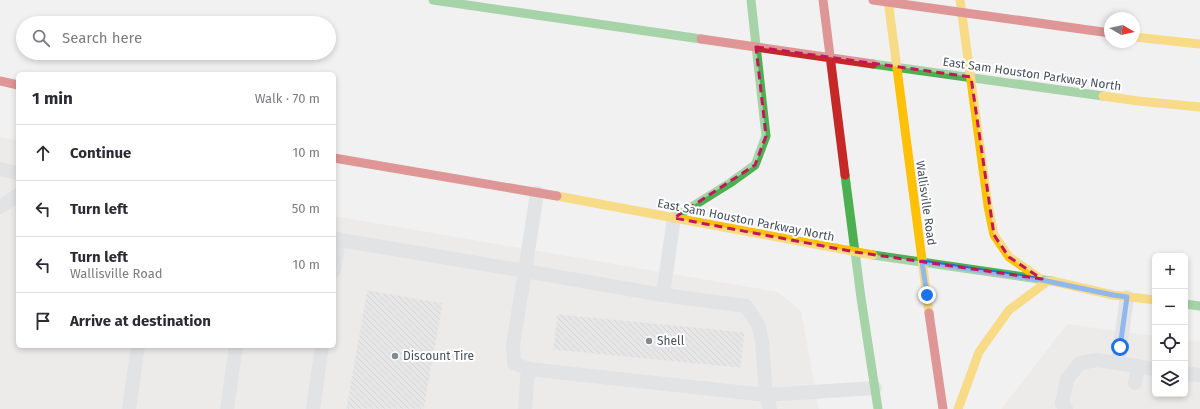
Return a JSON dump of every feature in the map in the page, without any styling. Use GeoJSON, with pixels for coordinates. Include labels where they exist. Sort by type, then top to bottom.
{"type":"FeatureCollection","features":[{"type":"Feature","properties":{"kind":"main road","name":"East Sam Houston Parkway North"},"geometry":{"type":"LineString","coordinates":[[433,0],[1138,101],[1200,107]]}},
{"type":"Feature","properties":{"kind":"main road"},"geometry":{"type":"LineString","coordinates":[[674,218],[730,183],[755,165],[766,136],[751,0]]}},
{"type":"Feature","properties":{"kind":"main road"},"geometry":{"type":"LineString","coordinates":[[823,0],[855,252],[878,409]]}},
{"type":"Feature","properties":{"kind":"main road"},"geometry":{"type":"LineString","coordinates":[[873,0],[1104,32]]}},
{"type":"Feature","properties":{"kind":"main road","name":"Wallisville Road"},"geometry":{"type":"LineString","coordinates":[[888,0],[922,262],[943,409]]}},
{"type":"Feature","properties":{"kind":"main road"},"geometry":{"type":"LineString","coordinates":[[958,409],[979,352],[1009,310],[1045,280],[1009,257],[994,235],[988,206],[960,0]]}},
{"type":"Feature","properties":{"kind":"main road"},"geometry":{"type":"LineString","coordinates":[[1140,37],[1200,44]]}},
{"type":"Feature","properties":{"kind":"main road"},"geometry":{"type":"LineString","coordinates":[[0,81],[16,85]]}},
{"type":"Feature","properties":{"kind":"main road","name":"East Sam Houston Parkway North"},"geometry":{"type":"LineString","coordinates":[[336,158],[537,193],[855,252],[1045,280],[1113,295],[1152,300]]}},
{"type":"Feature","properties":{"kind":"main road"},"geometry":{"type":"LineString","coordinates":[[1188,304],[1200,306]]}},
{"type":"Feature","properties":{"kind":"lane"},"geometry":{"type":"LineString","coordinates":[[0,169],[16,173]]}},
{"type":"Feature","properties":{"kind":"lane"},"geometry":{"type":"LineString","coordinates":[[537,193],[513,345],[514,363],[528,370],[766,395],[875,388]]}},
{"type":"Feature","properties":{"kind":"lane"},"geometry":{"type":"LineString","coordinates":[[0,207],[16,196]]}},
{"type":"Feature","properties":{"kind":"lane"},"geometry":{"type":"LineString","coordinates":[[663,295],[674,218]]}},
{"type":"Feature","properties":{"kind":"lane"},"geometry":{"type":"LineString","coordinates":[[336,239],[663,295],[746,306],[758,324],[762,342],[766,395],[770,409]]}},
{"type":"Feature","properties":{"kind":"lane"},"geometry":{"type":"LineString","coordinates":[[1118,363],[1127,297]]}},
{"type":"Feature","properties":{"kind":"lane"},"geometry":{"type":"LineString","coordinates":[[129,409],[138,348]]}},
{"type":"Feature","properties":{"kind":"lane"},"geometry":{"type":"LineString","coordinates":[[227,409],[236,348]]}},
{"type":"Feature","properties":{"kind":"lane"},"geometry":{"type":"LineString","coordinates":[[313,409],[322,348]]}},
{"type":"Feature","properties":{"kind":"lane"},"geometry":{"type":"LineString","coordinates":[[1066,409],[1062,403],[1067,380],[1080,363],[1097,360],[1152,368]]}},
{"type":"Feature","properties":{"kind":"lane"},"geometry":{"type":"LineString","coordinates":[[1135,383],[1138,366]]}},
{"type":"Feature","properties":{"kind":"lane"},"geometry":{"type":"LineString","coordinates":[[525,409],[528,370]]}},
{"type":"Feature","properties":{"kind":"lane"},"geometry":{"type":"LineString","coordinates":[[1188,374],[1200,376]]}},
{"type":"Feature","properties":{"kind":"highlighted area"},"geometry":{"type":"Polygon","coordinates":[[[756,47],[971,77],[994,235],[1009,257],[1042,279],[855,252],[674,218],[755,165],[766,136],[756,47]]]}},
{"type":"Feature","properties":{"kind":"shaded area"},"geometry":{"type":"Polygon","coordinates":[[[0,137],[16,141],[16,348],[336,348],[336,216],[778,292],[801,311],[819,409],[0,409],[0,137]]]}},
{"type":"Feature","properties":{"kind":"shaded area"},"geometry":{"type":"Polygon","coordinates":[[[1067,324],[1152,336],[1152,397],[1188,397],[1188,340],[1200,342],[1200,409],[1002,408],[1067,324]]]}},
{"type":"Feature","properties":{"kind":"building","name":"Discount Tire"},"geometry":{"type":"Polygon","coordinates":[[[367,290],[443,303],[424,409],[346,409],[367,290]]]}},
{"type":"Feature","properties":{"kind":"building","name":"Shell"},"geometry":{"type":"Polygon","coordinates":[[[557,314],[745,332],[741,368],[553,350],[557,314]]]}},
{"type":"Feature","properties":{"kind":"traffic: fast"},"geometry":{"type":"LineString","coordinates":[[433,0],[701,39]]}},
{"type":"Feature","properties":{"kind":"traffic: fast"},"geometry":{"type":"LineString","coordinates":[[674,218],[730,183],[755,165],[766,136],[751,0]]}},
{"type":"Feature","properties":{"kind":"traffic: fast"},"geometry":{"type":"LineString","coordinates":[[873,64],[1103,96]]}},
{"type":"Feature","properties":{"kind":"traffic: fast"},"geometry":{"type":"LineString","coordinates":[[845,175],[861,298],[878,409]]}},
{"type":"Feature","properties":{"kind":"traffic: fast"},"geometry":{"type":"LineString","coordinates":[[873,255],[1052,281]]}},
{"type":"Feature","properties":{"kind":"traffic: fast"},"geometry":{"type":"LineString","coordinates":[[1188,304],[1200,306]]}},
{"type":"Feature","properties":{"kind":"traffic: slow"},"geometry":{"type":"LineString","coordinates":[[888,0],[929,313]]}},
{"type":"Feature","properties":{"kind":"traffic: slow"},"geometry":{"type":"LineString","coordinates":[[960,0],[988,206],[994,235],[1009,257],[1038,277]]}},
{"type":"Feature","properties":{"kind":"traffic: slow"},"geometry":{"type":"LineString","coordinates":[[1140,38],[1200,44]]}},
{"type":"Feature","properties":{"kind":"traffic: slow"},"geometry":{"type":"LineString","coordinates":[[1103,96],[1200,107]]}},
{"type":"Feature","properties":{"kind":"traffic: slow"},"geometry":{"type":"LineString","coordinates":[[557,196],[873,255]]}},
{"type":"Feature","properties":{"kind":"traffic: slow"},"geometry":{"type":"LineString","coordinates":[[958,409],[979,352],[1009,310],[1048,281]]}},
{"type":"Feature","properties":{"kind":"traffic: slow"},"geometry":{"type":"LineString","coordinates":[[1052,281],[1113,295],[1152,300]]}},
{"type":"Feature","properties":{"kind":"traffic: jam"},"geometry":{"type":"LineString","coordinates":[[823,0],[845,175]]}},
{"type":"Feature","properties":{"kind":"traffic: jam"},"geometry":{"type":"LineString","coordinates":[[873,0],[1104,32]]}},
{"type":"Feature","properties":{"kind":"traffic: jam"},"geometry":{"type":"LineString","coordinates":[[701,39],[873,64]]}},
{"type":"Feature","properties":{"kind":"traffic: jam"},"geometry":{"type":"LineString","coordinates":[[0,81],[16,85]]}},
{"type":"Feature","properties":{"kind":"traffic: jam"},"geometry":{"type":"LineString","coordinates":[[336,158],[557,196]]}},
{"type":"Feature","properties":{"kind":"traffic: jam"},"geometry":{"type":"LineString","coordinates":[[929,313],[943,409]]}},
{"type":"Feature","properties":{"kind":"place","name":"Shell"},"geometry":{"type":"Point","coordinates":[649,341]}},
{"type":"Feature","properties":{"kind":"place","name":"Discount Tire"},"geometry":{"type":"Point","coordinates":[395,356]}},
{"type":"Feature","properties":{"kind":"route"},"geometry":{"type":"LineString","coordinates":[[927,295],[922,262],[1042,280],[1127,297],[1120,347]]}}]}
